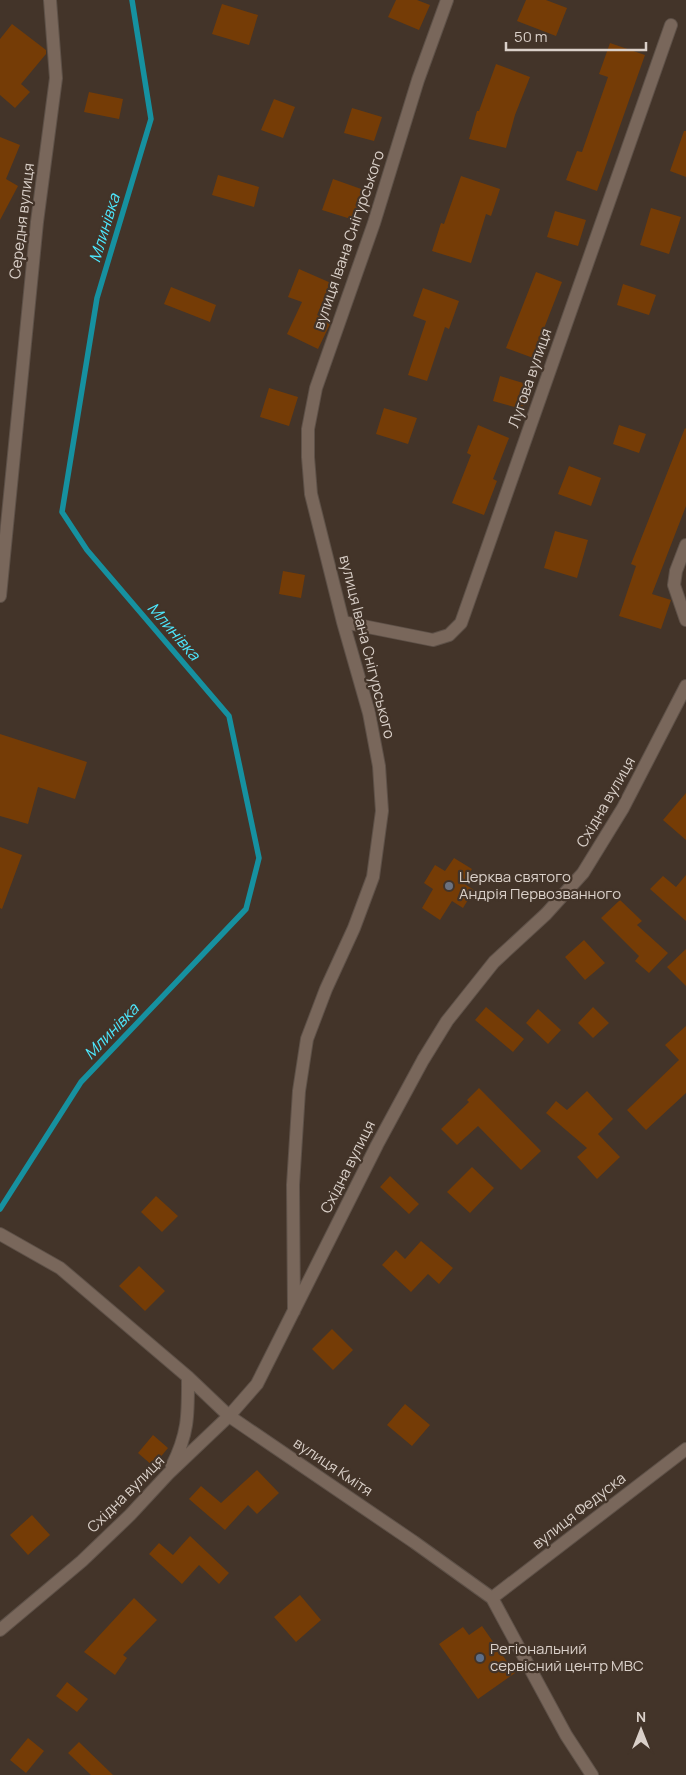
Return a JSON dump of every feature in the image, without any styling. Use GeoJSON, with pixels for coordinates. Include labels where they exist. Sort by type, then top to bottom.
{"type":"FeatureCollection","features":[{"type":"Feature","properties":{"kind":"street","name":"Середня вулиця"},"geometry":{"type":"LineString","coordinates":[[0,596],[37,222],[56,78],[50,0]]}},
{"type":"Feature","properties":{"kind":"street","name":"вулиця Івана Снігурського"},"geometry":{"type":"LineString","coordinates":[[294,1311],[293,1185],[298,1091],[307,1039],[326,989],[354,928],[373,877],[382,811],[379,766],[369,713],[343,622],[312,494],[308,456],[308,430],[316,388],[374,223],[418,80],[447,0]]}},
{"type":"Feature","properties":{"kind":"street","name":"Лугова вулиця"},"geometry":{"type":"LineString","coordinates":[[343,622],[433,640],[449,635],[460,623],[670,25]]}},
{"type":"Feature","properties":{"kind":"street"},"geometry":{"type":"LineString","coordinates":[[686,544],[676,571],[674,585],[686,620]]}},
{"type":"Feature","properties":{"kind":"street","name":"Східна вулиця"},"geometry":{"type":"LineString","coordinates":[[0,1630],[82,1562],[168,1474],[229,1416],[257,1384],[377,1146],[447,1021],[494,962],[546,914],[583,873],[623,808],[686,686]]}},
{"type":"Feature","properties":{"kind":"street","name":"вулиця Кмітя"},"geometry":{"type":"LineString","coordinates":[[0,1234],[60,1268],[188,1377],[229,1416],[414,1542],[492,1598],[566,1735],[592,1775]]}},
{"type":"Feature","properties":{"kind":"street"},"geometry":{"type":"LineString","coordinates":[[168,1474],[186,1430],[188,1377]]}},
{"type":"Feature","properties":{"kind":"street","name":"вулиця Федуска"},"geometry":{"type":"LineString","coordinates":[[492,1598],[686,1449]]}},
{"type":"Feature","properties":{"kind":"building"},"geometry":{"type":"Polygon","coordinates":[[[396,0],[417,0],[430,5],[419,30],[388,17],[396,0]]]}},
{"type":"Feature","properties":{"kind":"building"},"geometry":{"type":"Polygon","coordinates":[[[526,0],[546,0],[567,8],[556,36],[517,21],[526,0]]]}},
{"type":"Feature","properties":{"kind":"building"},"geometry":{"type":"Polygon","coordinates":[[[222,4],[258,15],[249,45],[212,34],[222,4]]]}},
{"type":"Feature","properties":{"kind":"building"},"geometry":{"type":"Polygon","coordinates":[[[12,24],[46,50],[46,54],[21,84],[30,92],[15,108],[0,95],[0,39],[12,24]]]}},
{"type":"Feature","properties":{"kind":"building"},"geometry":{"type":"Polygon","coordinates":[[[610,43],[645,55],[597,191],[566,180],[577,151],[582,152],[608,77],[599,74],[610,43]]]}},
{"type":"Feature","properties":{"kind":"building"},"geometry":{"type":"Polygon","coordinates":[[[496,64],[530,77],[515,115],[506,148],[469,139],[477,111],[479,111],[496,64]]]}},
{"type":"Feature","properties":{"kind":"building"},"geometry":{"type":"Polygon","coordinates":[[[89,92],[123,99],[119,119],[84,112],[89,92]]]}},
{"type":"Feature","properties":{"kind":"building"},"geometry":{"type":"Polygon","coordinates":[[[274,99],[295,107],[283,138],[261,130],[274,99]]]}},
{"type":"Feature","properties":{"kind":"building"},"geometry":{"type":"Polygon","coordinates":[[[352,108],[382,117],[374,141],[344,133],[352,108]]]}},
{"type":"Feature","properties":{"kind":"building"},"geometry":{"type":"Polygon","coordinates":[[[684,131],[686,131],[686,177],[670,171],[684,131]]]}},
{"type":"Feature","properties":{"kind":"building"},"geometry":{"type":"Polygon","coordinates":[[[0,137],[20,145],[6,179],[18,186],[0,220],[0,137]]]}},
{"type":"Feature","properties":{"kind":"building"},"geometry":{"type":"Polygon","coordinates":[[[218,175],[259,187],[254,207],[212,195],[218,175]]]}},
{"type":"Feature","properties":{"kind":"building"},"geometry":{"type":"Polygon","coordinates":[[[461,176],[500,189],[491,216],[486,214],[471,263],[432,251],[441,223],[444,224],[461,176]]]}},
{"type":"Feature","properties":{"kind":"building"},"geometry":{"type":"Polygon","coordinates":[[[333,179],[364,190],[354,220],[322,210],[333,179]]]}},
{"type":"Feature","properties":{"kind":"building"},"geometry":{"type":"Polygon","coordinates":[[[651,208],[681,217],[669,254],[640,245],[651,208]]]}},
{"type":"Feature","properties":{"kind":"building"},"geometry":{"type":"Polygon","coordinates":[[[555,211],[586,220],[578,246],[547,237],[555,211]]]}},
{"type":"Feature","properties":{"kind":"building"},"geometry":{"type":"Polygon","coordinates":[[[299,269],[331,283],[317,315],[331,322],[318,349],[287,334],[302,302],[288,297],[299,269]]]}},
{"type":"Feature","properties":{"kind":"building"},"geometry":{"type":"Polygon","coordinates":[[[536,272],[562,282],[543,331],[546,333],[536,359],[506,348],[536,272]]]}},
{"type":"Feature","properties":{"kind":"building"},"geometry":{"type":"Polygon","coordinates":[[[623,284],[656,295],[649,315],[617,305],[623,284]]]}},
{"type":"Feature","properties":{"kind":"building"},"geometry":{"type":"Polygon","coordinates":[[[171,287],[216,305],[210,322],[164,304],[171,287]]]}},
{"type":"Feature","properties":{"kind":"building"},"geometry":{"type":"Polygon","coordinates":[[[423,288],[459,301],[449,329],[445,327],[427,381],[408,375],[426,321],[413,316],[423,288]]]}},
{"type":"Feature","properties":{"kind":"building"},"geometry":{"type":"Polygon","coordinates":[[[500,376],[530,385],[522,409],[493,401],[500,376]]]}},
{"type":"Feature","properties":{"kind":"building"},"geometry":{"type":"Polygon","coordinates":[[[269,388],[298,397],[289,426],[260,417],[269,388]]]}},
{"type":"Feature","properties":{"kind":"building"},"geometry":{"type":"Polygon","coordinates":[[[384,408],[417,418],[408,444],[376,434],[384,408]]]}},
{"type":"Feature","properties":{"kind":"building"},"geometry":{"type":"Polygon","coordinates":[[[478,425],[509,438],[493,479],[497,481],[484,515],[452,503],[471,455],[467,453],[478,425]]]}},
{"type":"Feature","properties":{"kind":"building"},"geometry":{"type":"Polygon","coordinates":[[[619,425],[646,434],[639,453],[613,444],[619,425]]]}},
{"type":"Feature","properties":{"kind":"building"},"geometry":{"type":"Polygon","coordinates":[[[685,428],[686,506],[652,594],[671,600],[661,629],[619,616],[636,566],[631,564],[685,428]]]}},
{"type":"Feature","properties":{"kind":"building"},"geometry":{"type":"Polygon","coordinates":[[[569,466],[601,478],[591,506],[558,494],[569,466]]]}},
{"type":"Feature","properties":{"kind":"building"},"geometry":{"type":"Polygon","coordinates":[[[555,531],[588,540],[577,578],[544,568],[555,531]]]}},
{"type":"Feature","properties":{"kind":"building"},"geometry":{"type":"Polygon","coordinates":[[[283,571],[305,575],[301,598],[279,594],[283,571]]]}},
{"type":"Feature","properties":{"kind":"building"},"geometry":{"type":"Polygon","coordinates":[[[0,734],[87,762],[75,799],[38,787],[28,824],[0,816],[0,734]]]}},
{"type":"Feature","properties":{"kind":"building"},"geometry":{"type":"Polygon","coordinates":[[[686,793],[686,840],[663,820],[686,793]]]}},
{"type":"Feature","properties":{"kind":"building"},"geometry":{"type":"Polygon","coordinates":[[[0,847],[22,855],[2,909],[0,908],[0,847]]]}},
{"type":"Feature","properties":{"kind":"building","name":"Церква святого Андрія Первозванного"},"geometry":{"type":"Polygon","coordinates":[[[454,858],[472,869],[463,883],[474,890],[463,908],[452,901],[440,920],[422,908],[433,889],[424,883],[435,865],[445,871],[454,858]]]}},
{"type":"Feature","properties":{"kind":"building"},"geometry":{"type":"Polygon","coordinates":[[[686,875],[686,921],[650,889],[663,876],[676,887],[686,875]]]}},
{"type":"Feature","properties":{"kind":"building"},"geometry":{"type":"Polygon","coordinates":[[[620,900],[642,921],[637,925],[668,953],[649,973],[635,961],[639,956],[601,918],[620,900]]]}},
{"type":"Feature","properties":{"kind":"building"},"geometry":{"type":"Polygon","coordinates":[[[584,940],[605,963],[585,980],[565,957],[584,940]]]}},
{"type":"Feature","properties":{"kind":"building"},"geometry":{"type":"Polygon","coordinates":[[[686,949],[686,986],[667,967],[686,949]]]}},
{"type":"Feature","properties":{"kind":"building"},"geometry":{"type":"Polygon","coordinates":[[[486,1007],[524,1039],[513,1052],[475,1020],[486,1007]]]}},
{"type":"Feature","properties":{"kind":"building"},"geometry":{"type":"Polygon","coordinates":[[[593,1007],[609,1023],[593,1038],[578,1023],[593,1007]]]}},
{"type":"Feature","properties":{"kind":"building"},"geometry":{"type":"Polygon","coordinates":[[[538,1009],[561,1030],[548,1044],[526,1023],[538,1009]]]}},
{"type":"Feature","properties":{"kind":"building"},"geometry":{"type":"Polygon","coordinates":[[[686,1026],[686,1093],[646,1130],[627,1110],[679,1060],[665,1045],[686,1026]]]}},
{"type":"Feature","properties":{"kind":"building"},"geometry":{"type":"Polygon","coordinates":[[[479,1088],[541,1151],[521,1170],[478,1126],[457,1145],[441,1129],[469,1102],[467,1100],[479,1088]]]}},
{"type":"Feature","properties":{"kind":"building"},"geometry":{"type":"Polygon","coordinates":[[[587,1091],[613,1119],[598,1134],[620,1157],[597,1179],[577,1157],[587,1148],[546,1113],[556,1101],[567,1110],[587,1091]]]}},
{"type":"Feature","properties":{"kind":"building"},"geometry":{"type":"Polygon","coordinates":[[[472,1167],[494,1188],[470,1213],[447,1192],[472,1167]]]}},
{"type":"Feature","properties":{"kind":"building"},"geometry":{"type":"Polygon","coordinates":[[[390,1176],[419,1204],[409,1214],[380,1187],[390,1176]]]}},
{"type":"Feature","properties":{"kind":"building"},"geometry":{"type":"Polygon","coordinates":[[[156,1196],[178,1216],[162,1232],[141,1212],[156,1196]]]}},
{"type":"Feature","properties":{"kind":"building"},"geometry":{"type":"Polygon","coordinates":[[[421,1241],[453,1268],[439,1284],[428,1274],[411,1292],[382,1265],[396,1250],[405,1259],[421,1241]]]}},
{"type":"Feature","properties":{"kind":"building"},"geometry":{"type":"Polygon","coordinates":[[[139,1266],[165,1291],[145,1311],[119,1286],[139,1266]]]}},
{"type":"Feature","properties":{"kind":"building"},"geometry":{"type":"Polygon","coordinates":[[[332,1329],[353,1350],[333,1370],[312,1349],[332,1329]]]}},
{"type":"Feature","properties":{"kind":"building"},"geometry":{"type":"Polygon","coordinates":[[[405,1404],[430,1425],[412,1446],[387,1425],[405,1404]]]}},
{"type":"Feature","properties":{"kind":"building"},"geometry":{"type":"Polygon","coordinates":[[[153,1435],[168,1448],[153,1466],[138,1453],[153,1435]]]}},
{"type":"Feature","properties":{"kind":"building"},"geometry":{"type":"Polygon","coordinates":[[[257,1470],[279,1493],[257,1514],[248,1505],[225,1530],[189,1499],[201,1486],[221,1503],[257,1470]]]}},
{"type":"Feature","properties":{"kind":"building"},"geometry":{"type":"Polygon","coordinates":[[[32,1515],[50,1535],[28,1555],[10,1535],[32,1515]]]}},
{"type":"Feature","properties":{"kind":"building"},"geometry":{"type":"Polygon","coordinates":[[[190,1536],[229,1573],[219,1584],[199,1565],[182,1584],[149,1554],[159,1543],[173,1555],[190,1536]]]}},
{"type":"Feature","properties":{"kind":"building"},"geometry":{"type":"Polygon","coordinates":[[[300,1595],[321,1620],[296,1642],[274,1617],[300,1595]]]}},
{"type":"Feature","properties":{"kind":"building"},"geometry":{"type":"Polygon","coordinates":[[[134,1598],[157,1620],[123,1655],[127,1658],[115,1675],[84,1652],[134,1598]]]}},
{"type":"Feature","properties":{"kind":"building"},"geometry":{"type":"Polygon","coordinates":[[[482,1626],[515,1673],[478,1699],[439,1644],[463,1627],[469,1635],[482,1626]]]}},
{"type":"Feature","properties":{"kind":"building"},"geometry":{"type":"Polygon","coordinates":[[[67,1682],[88,1699],[77,1712],[56,1696],[67,1682]]]}},
{"type":"Feature","properties":{"kind":"building"},"geometry":{"type":"Polygon","coordinates":[[[28,1738],[44,1751],[26,1773],[10,1760],[28,1738]]]}},
{"type":"Feature","properties":{"kind":"building"},"geometry":{"type":"Polygon","coordinates":[[[79,1742],[113,1775],[91,1775],[68,1753],[79,1742]]]}},
{"type":"Feature","properties":{"kind":"waterway","name":"Млинівка"},"geometry":{"type":"LineString","coordinates":[[0,1209],[81,1082],[246,909],[259,858],[229,716],[87,550],[62,512],[97,298],[151,119],[132,0]]}},
{"type":"Feature","properties":{"kind":"place","name":"Церква святого Андрія Первозванного"},"geometry":{"type":"Point","coordinates":[449,886]}},
{"type":"Feature","properties":{"kind":"place","name":"Регіональний сервісний центр МВС"},"geometry":{"type":"Point","coordinates":[480,1658]}}]}
